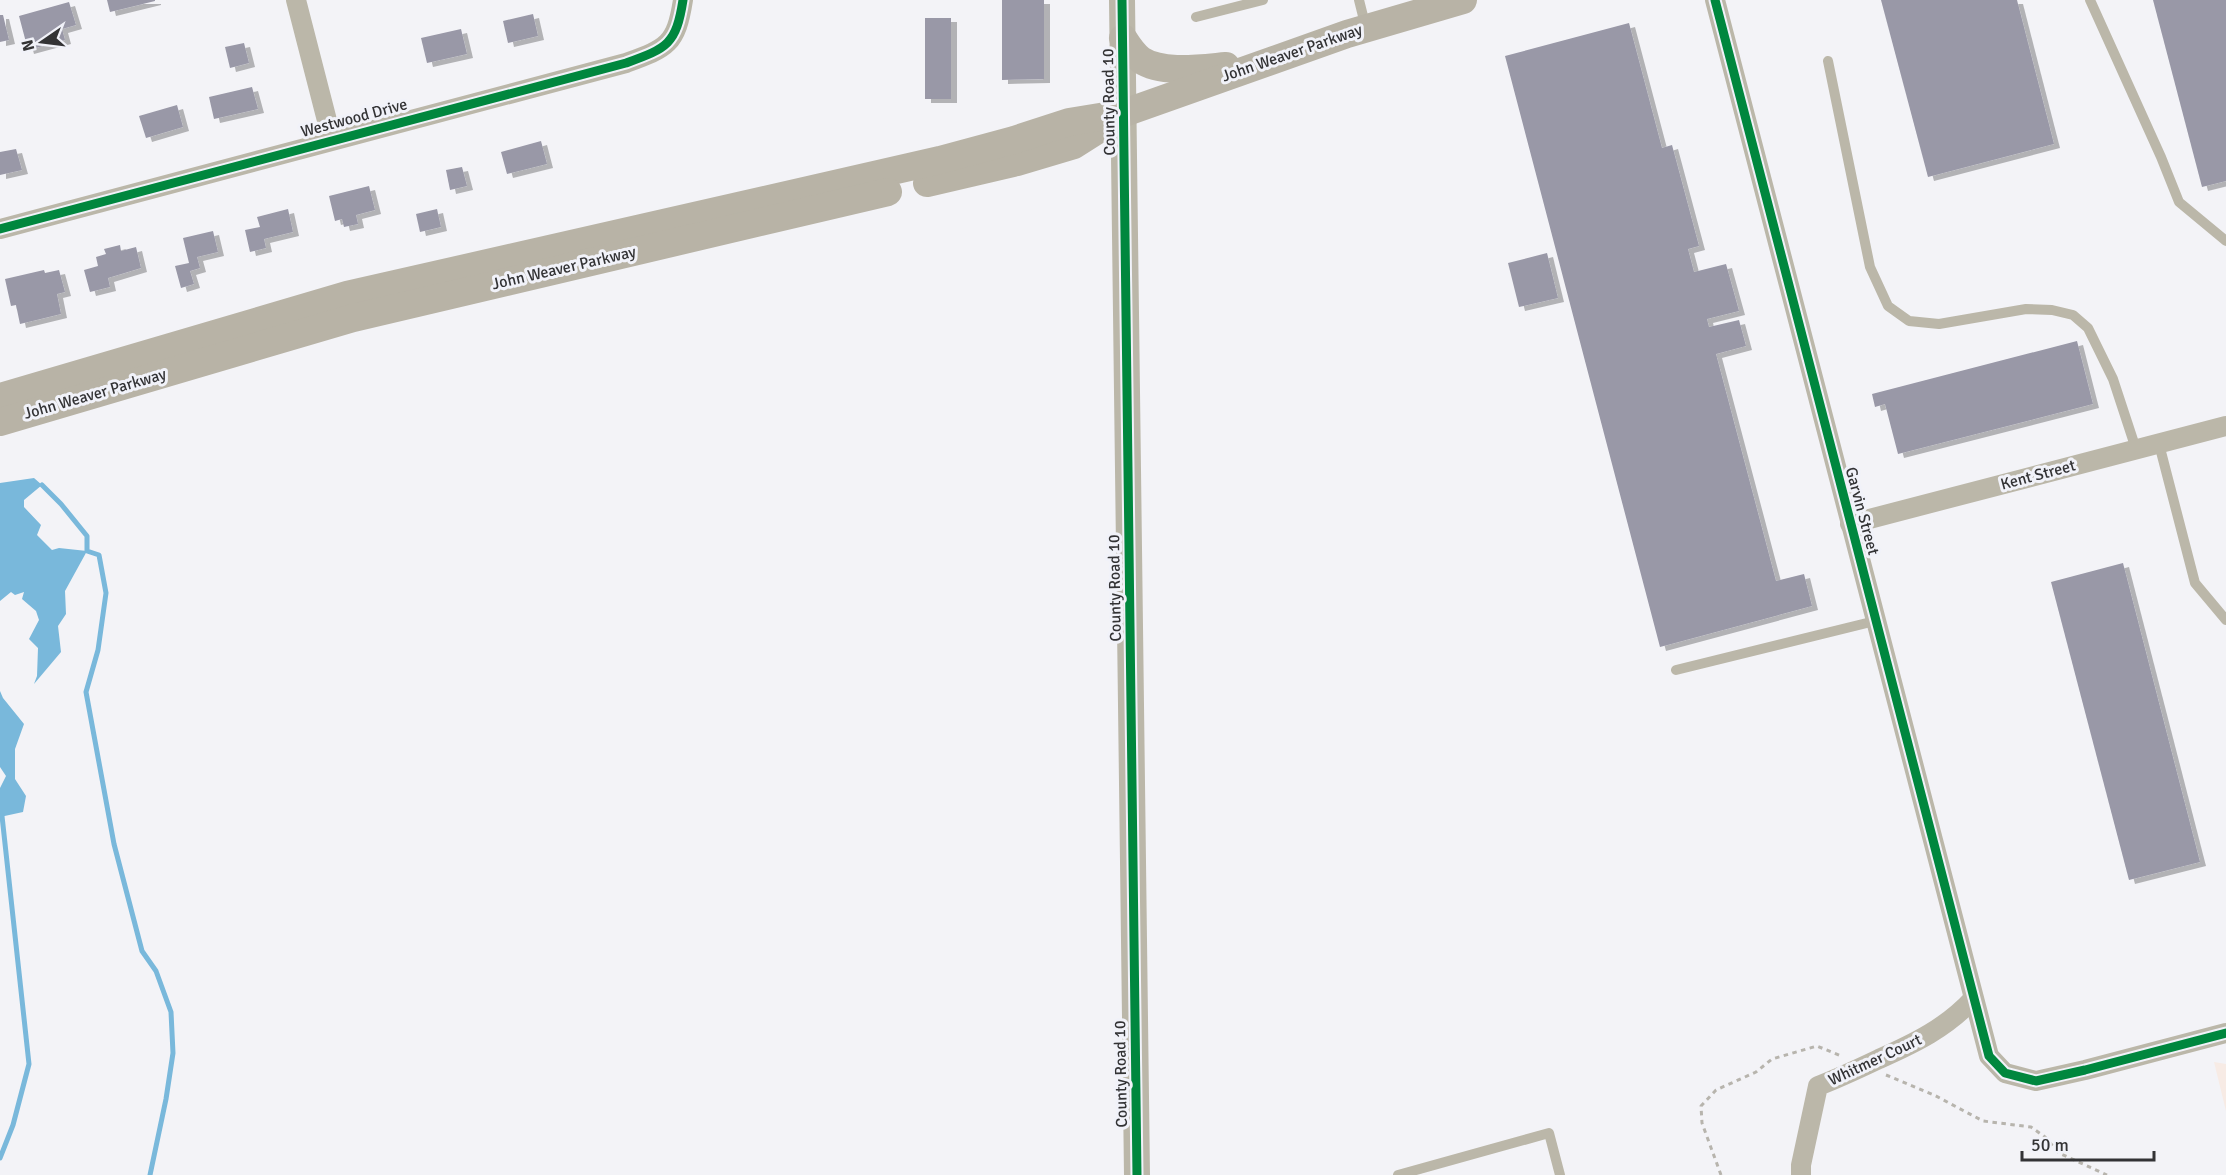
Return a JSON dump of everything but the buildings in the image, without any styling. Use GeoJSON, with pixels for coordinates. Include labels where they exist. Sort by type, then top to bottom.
{"type":"FeatureCollection","features":[{"type":"Feature","properties":{"kind":"main road","name":"John Weaver Parkway"},"geometry":{"type":"LineString","coordinates":[[0,397],[274,315],[358,293],[940,160],[1069,122],[1124,113],[1258,64],[1366,28],[1463,0]]}},
{"type":"Feature","properties":{"kind":"main road"},"geometry":{"type":"LineString","coordinates":[[1123,38],[1143,61],[1158,66],[1188,69],[1258,64]]}},
{"type":"Feature","properties":{"kind":"main road","name":"John Weaver Parkway"},"geometry":{"type":"LineString","coordinates":[[0,422],[353,318],[1017,162],[1074,145],[1124,113]]}},
{"type":"Feature","properties":{"kind":"street"},"geometry":{"type":"LineString","coordinates":[[296,0],[332,140]]}},
{"type":"Feature","properties":{"kind":"street","name":"Westwood Drive"},"geometry":{"type":"LineString","coordinates":[[0,229],[626,63],[652,54],[670,43],[679,24],[683,0]]}},
{"type":"Feature","properties":{"kind":"street","name":"County Road 10"},"geometry":{"type":"LineString","coordinates":[[1122,0],[1137,1175]]}},
{"type":"Feature","properties":{"kind":"street","name":"Garvin Street"},"geometry":{"type":"LineString","coordinates":[[1719,1],[1850,524],[1989,1056],[2005,1073],[2036,1081],[2085,1071],[2226,1032]]}},
{"type":"Feature","properties":{"kind":"street","name":"Kent Street"},"geometry":{"type":"LineString","coordinates":[[1850,524],[2136,449],[2225,430]]}},
{"type":"Feature","properties":{"kind":"street","name":"Whitmer Court"},"geometry":{"type":"LineString","coordinates":[[1801,1175],[1818,1086],[1853,1073],[1926,1038],[1961,1012],[1973,999]]}},
{"type":"Feature","properties":{"kind":"lane"},"geometry":{"type":"LineString","coordinates":[[1196,17],[1263,0]]}},
{"type":"Feature","properties":{"kind":"lane"},"geometry":{"type":"LineString","coordinates":[[1359,0],[1366,28]]}},
{"type":"Feature","properties":{"kind":"lane"},"geometry":{"type":"LineString","coordinates":[[2090,0],[2179,202],[2226,241]]}},
{"type":"Feature","properties":{"kind":"lane"},"geometry":{"type":"LineString","coordinates":[[1828,61],[1870,267],[1888,306],[1909,321],[1939,324],[2026,309],[2052,310],[2073,315],[2088,328],[2113,379],[2136,449]]}},
{"type":"Feature","properties":{"kind":"lane"},"geometry":{"type":"LineString","coordinates":[[2159,444],[2196,583],[2226,620]]}},
{"type":"Feature","properties":{"kind":"lane"},"geometry":{"type":"LineString","coordinates":[[1676,670],[1875,621]]}},
{"type":"Feature","properties":{"kind":"lane"},"geometry":{"type":"LineString","coordinates":[[1398,1175],[1549,1133],[1560,1175]]}},
{"type":"Feature","properties":{"kind":"path"},"geometry":{"type":"LineString","coordinates":[[1721,1175],[1702,1123],[1701,1106],[1716,1090],[1756,1072],[1772,1059],[1817,1046],[1934,1095],[1983,1120],[2031,1127],[2045,1137],[2059,1153],[2107,1175]]}},
{"type":"Feature","properties":{"kind":"shaded area"},"geometry":{"type":"Polygon","coordinates":[[[2214,1062],[2226,1064],[2226,1111],[2214,1062]]]}},
{"type":"Feature","properties":{"kind":"water"},"geometry":{"type":"Polygon","coordinates":[[[34,478],[42,485],[24,500],[24,507],[41,525],[37,535],[52,550],[59,548],[87,551],[65,591],[66,614],[58,626],[61,652],[34,684],[37,676],[38,648],[29,639],[39,620],[36,611],[22,599],[24,592],[15,595],[11,592],[0,601],[0,483],[34,478]]]}},
{"type":"Feature","properties":{"kind":"water"},"geometry":{"type":"Polygon","coordinates":[[[0,691],[24,724],[15,749],[15,779],[26,796],[23,812],[0,817],[0,788],[6,776],[0,767],[0,691]]]}},
{"type":"Feature","properties":{"kind":"waterway"},"geometry":{"type":"LineString","coordinates":[[42,485],[87,536],[87,551],[99,555],[106,593],[98,650],[86,692],[114,844],[142,951],[156,971],[171,1012],[173,1053],[150,1175]]}},
{"type":"Feature","properties":{"kind":"waterway"},"geometry":{"type":"LineString","coordinates":[[0,1158],[13,1125],[29,1064],[2,816]]}},
{"type":"Feature","properties":{"kind":"cycle path"},"geometry":{"type":"LineString","coordinates":[[0,229],[626,63],[651,53],[667,43],[677,27],[683,0]]}},
{"type":"Feature","properties":{"kind":"cycle path"},"geometry":{"type":"LineString","coordinates":[[1122,0],[1137,1175]]}},
{"type":"Feature","properties":{"kind":"cycle path"},"geometry":{"type":"LineString","coordinates":[[1715,0],[1989,1056],[2005,1073],[2036,1081],[2226,1033]]}}]}
